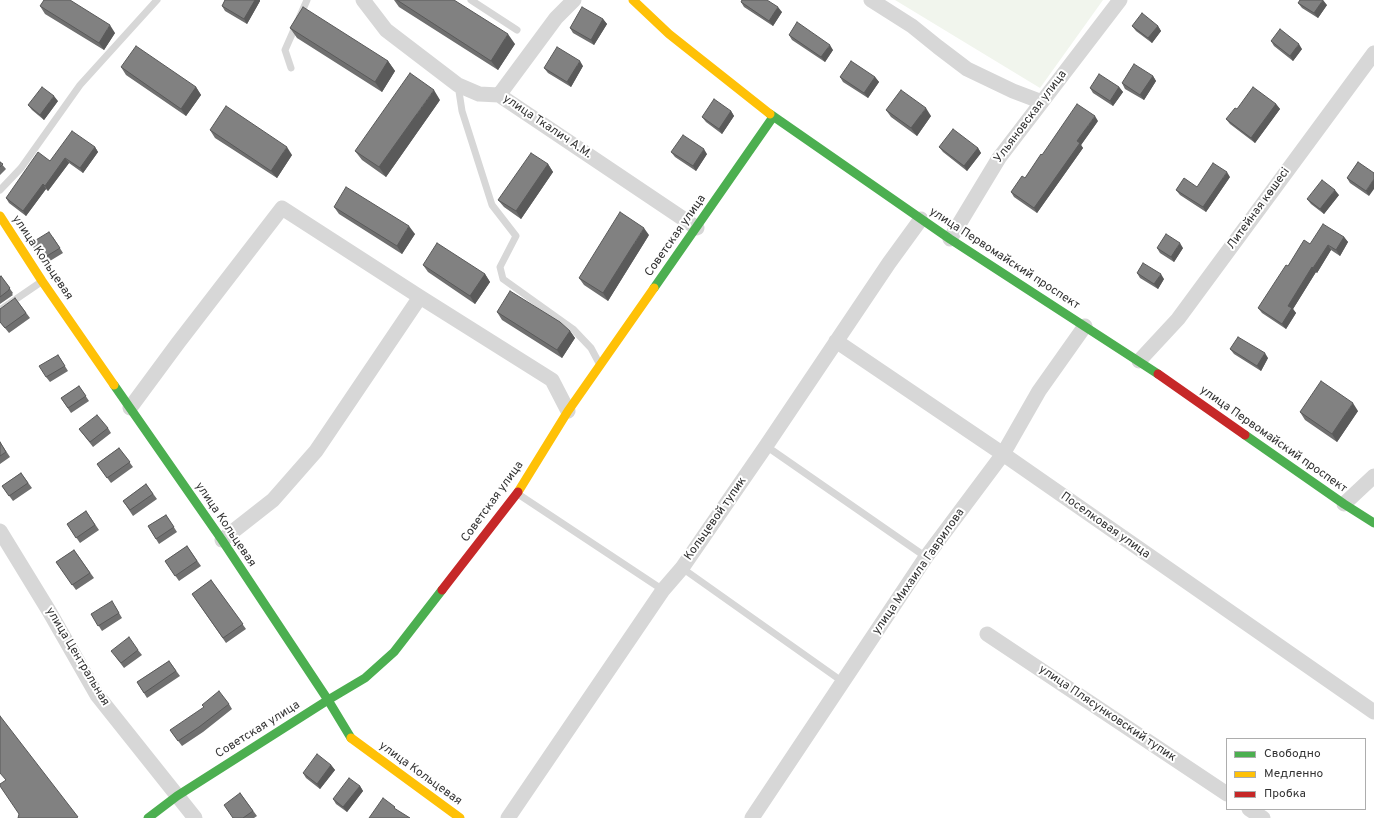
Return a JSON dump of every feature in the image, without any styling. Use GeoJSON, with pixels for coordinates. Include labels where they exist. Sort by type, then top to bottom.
{"type":"FeatureCollection","features":[{"type":"Feature","properties":{"kind":"street","name":"улица Ткалич А.М."},"geometry":{"type":"LineString","coordinates":[[363,0],[386,30],[458,85],[479,94],[500,95],[696,228]]}},
{"type":"Feature","properties":{"kind":"street"},"geometry":{"type":"LineString","coordinates":[[500,95],[556,18],[574,0]]}},
{"type":"Feature","properties":{"kind":"street","name":"улица Первомайский проспект"},"geometry":{"type":"LineString","coordinates":[[633,0],[669,34],[773,117],[921,220],[1139,361],[1344,504],[1374,523]]}},
{"type":"Feature","properties":{"kind":"street"},"geometry":{"type":"LineString","coordinates":[[871,0],[912,26],[967,69],[1013,91],[1042,102]]}},
{"type":"Feature","properties":{"kind":"street","name":"Ульяновская улица"},"geometry":{"type":"LineString","coordinates":[[950,239],[999,158],[1120,0]]}},
{"type":"Feature","properties":{"kind":"street","name":"Литейная көшесі"},"geometry":{"type":"LineString","coordinates":[[1139,361],[1178,319],[1374,53]]}},
{"type":"Feature","properties":{"kind":"street","name":"Советская улица"},"geometry":{"type":"LineString","coordinates":[[148,818],[177,796],[365,678],[394,652],[517,494],[568,411],[773,117]]}},
{"type":"Feature","properties":{"kind":"street"},"geometry":{"type":"LineString","coordinates":[[130,408],[282,208],[420,298],[552,380],[568,411]]}},
{"type":"Feature","properties":{"kind":"street","name":"улица Кольцевая"},"geometry":{"type":"LineString","coordinates":[[0,216],[42,281],[222,540],[328,700],[352,739],[460,818]]}},
{"type":"Feature","properties":{"kind":"street","name":"Кольцевой тупик"},"geometry":{"type":"LineString","coordinates":[[508,818],[663,590],[682,568],[889,263],[921,220]]}},
{"type":"Feature","properties":{"kind":"street"},"geometry":{"type":"LineString","coordinates":[[222,540],[273,500],[316,451],[420,298]]}},
{"type":"Feature","properties":{"kind":"street","name":"улица Михаила Гаврилова"},"geometry":{"type":"LineString","coordinates":[[752,818],[926,557],[1003,454],[1039,391],[1085,326]]}},
{"type":"Feature","properties":{"kind":"street","name":"Поселковая улица"},"geometry":{"type":"LineString","coordinates":[[836,341],[1003,454],[1374,712]]}},
{"type":"Feature","properties":{"kind":"street"},"geometry":{"type":"LineString","coordinates":[[1344,504],[1374,476]]}},
{"type":"Feature","properties":{"kind":"street","name":"улица Центральная"},"geometry":{"type":"LineString","coordinates":[[0,531],[49,611],[97,696],[195,818]]}},
{"type":"Feature","properties":{"kind":"street","name":"улица Плясунковский тупик"},"geometry":{"type":"LineString","coordinates":[[987,634],[1226,793]]}},
{"type":"Feature","properties":{"kind":"street"},"geometry":{"type":"LineString","coordinates":[[1251,810],[1263,818]]}},
{"type":"Feature","properties":{"kind":"lane"},"geometry":{"type":"LineString","coordinates":[[291,68],[285,50],[306,0]]}},
{"type":"Feature","properties":{"kind":"lane"},"geometry":{"type":"LineString","coordinates":[[471,0],[517,30]]}},
{"type":"Feature","properties":{"kind":"lane"},"geometry":{"type":"LineString","coordinates":[[0,190],[21,168],[80,85],[155,1]]}},
{"type":"Feature","properties":{"kind":"lane"},"geometry":{"type":"LineString","coordinates":[[458,85],[462,111],[492,205],[516,236],[500,267],[503,279],[573,329],[591,348],[600,364]]}},
{"type":"Feature","properties":{"kind":"lane"},"geometry":{"type":"LineString","coordinates":[[0,310],[42,281]]}},
{"type":"Feature","properties":{"kind":"lane"},"geometry":{"type":"LineString","coordinates":[[766,446],[926,557]]}},
{"type":"Feature","properties":{"kind":"lane"},"geometry":{"type":"LineString","coordinates":[[517,494],[663,590]]}},
{"type":"Feature","properties":{"kind":"lane"},"geometry":{"type":"LineString","coordinates":[[682,568],[843,682]]}},
{"type":"Feature","properties":{"kind":"shaded area"},"geometry":{"type":"Polygon","coordinates":[[[895,0],[1103,0],[1040,88],[895,0]]]}},
{"type":"Feature","properties":{"kind":"building"},"geometry":{"type":"Polygon","coordinates":[[[44,0],[70,0],[110,25],[99,43],[40,6],[44,0]]]}},
{"type":"Feature","properties":{"kind":"building"},"geometry":{"type":"Polygon","coordinates":[[[225,0],[255,0],[244,19],[222,6],[225,0]]]}},
{"type":"Feature","properties":{"kind":"building"},"geometry":{"type":"Polygon","coordinates":[[[397,0],[454,0],[508,34],[491,61],[397,0]]]}},
{"type":"Feature","properties":{"kind":"building"},"geometry":{"type":"Polygon","coordinates":[[[742,0],[767,0],[778,7],[769,21],[741,2],[742,0]]]}},
{"type":"Feature","properties":{"kind":"building"},"geometry":{"type":"Polygon","coordinates":[[[1300,0],[1323,0],[1314,13],[1298,3],[1300,0]]]}},
{"type":"Feature","properties":{"kind":"building"},"geometry":{"type":"Polygon","coordinates":[[[303,7],[388,61],[375,82],[290,28],[303,7]]]}},
{"type":"Feature","properties":{"kind":"building"},"geometry":{"type":"Polygon","coordinates":[[[582,7],[603,19],[591,40],[570,28],[582,7]]]}},
{"type":"Feature","properties":{"kind":"building"},"geometry":{"type":"Polygon","coordinates":[[[1142,13],[1158,26],[1148,38],[1132,26],[1142,13]]]}},
{"type":"Feature","properties":{"kind":"building"},"geometry":{"type":"Polygon","coordinates":[[[797,22],[830,45],[821,57],[789,35],[797,22]]]}},
{"type":"Feature","properties":{"kind":"building"},"geometry":{"type":"Polygon","coordinates":[[[1280,29],[1299,44],[1290,56],[1271,41],[1280,29]]]}},
{"type":"Feature","properties":{"kind":"building"},"geometry":{"type":"Polygon","coordinates":[[[136,46],[196,87],[181,109],[121,67],[136,46]]]}},
{"type":"Feature","properties":{"kind":"building"},"geometry":{"type":"Polygon","coordinates":[[[557,47],[580,61],[567,82],[544,68],[557,47]]]}},
{"type":"Feature","properties":{"kind":"building"},"geometry":{"type":"Polygon","coordinates":[[[851,61],[875,77],[864,93],[840,77],[851,61]]]}},
{"type":"Feature","properties":{"kind":"building"},"geometry":{"type":"Polygon","coordinates":[[[1134,64],[1153,76],[1140,95],[1122,83],[1134,64]]]}},
{"type":"Feature","properties":{"kind":"building"},"geometry":{"type":"Polygon","coordinates":[[[410,73],[434,90],[379,167],[355,151],[410,73]]]}},
{"type":"Feature","properties":{"kind":"building"},"geometry":{"type":"Polygon","coordinates":[[[1099,74],[1119,87],[1110,101],[1090,88],[1099,74]]]}},
{"type":"Feature","properties":{"kind":"building"},"geometry":{"type":"Polygon","coordinates":[[[42,87],[54,96],[40,115],[28,105],[42,87]]]}},
{"type":"Feature","properties":{"kind":"building"},"geometry":{"type":"Polygon","coordinates":[[[1253,87],[1276,104],[1251,138],[1226,119],[1235,108],[1237,109],[1253,87]]]}},
{"type":"Feature","properties":{"kind":"building"},"geometry":{"type":"Polygon","coordinates":[[[901,90],[926,108],[911,128],[886,110],[901,90]]]}},
{"type":"Feature","properties":{"kind":"building"},"geometry":{"type":"Polygon","coordinates":[[[714,99],[731,111],[719,129],[702,117],[714,99]]]}},
{"type":"Feature","properties":{"kind":"building"},"geometry":{"type":"Polygon","coordinates":[[[1077,104],[1095,116],[1077,141],[1080,143],[1034,208],[1011,192],[1022,176],[1025,178],[1077,104]]]}},
{"type":"Feature","properties":{"kind":"building"},"geometry":{"type":"Polygon","coordinates":[[[226,106],[287,147],[271,171],[210,130],[226,106]]]}},
{"type":"Feature","properties":{"kind":"building"},"geometry":{"type":"Polygon","coordinates":[[[953,129],[978,148],[964,166],[939,147],[953,129]]]}},
{"type":"Feature","properties":{"kind":"building"},"geometry":{"type":"Polygon","coordinates":[[[72,131],[95,147],[80,168],[65,158],[45,186],[43,184],[23,211],[6,198],[38,152],[50,161],[72,131]]]}},
{"type":"Feature","properties":{"kind":"building"},"geometry":{"type":"Polygon","coordinates":[[[683,135],[704,149],[693,166],[671,152],[683,135]]]}},
{"type":"Feature","properties":{"kind":"building"},"geometry":{"type":"Polygon","coordinates":[[[531,153],[548,164],[516,211],[498,200],[531,153]]]}},
{"type":"Feature","properties":{"kind":"building"},"geometry":{"type":"Polygon","coordinates":[[[1358,162],[1374,173],[1374,179],[1366,191],[1347,178],[1358,162]]]}},
{"type":"Feature","properties":{"kind":"building"},"geometry":{"type":"Polygon","coordinates":[[[1213,163],[1227,172],[1203,207],[1176,190],[1184,178],[1197,187],[1213,163]]]}},
{"type":"Feature","properties":{"kind":"building"},"geometry":{"type":"Polygon","coordinates":[[[1322,180],[1335,190],[1320,209],[1307,199],[1322,180]]]}},
{"type":"Feature","properties":{"kind":"building"},"geometry":{"type":"Polygon","coordinates":[[[346,187],[409,226],[397,246],[334,207],[346,187]]]}},
{"type":"Feature","properties":{"kind":"building"},"geometry":{"type":"Polygon","coordinates":[[[620,212],[644,228],[603,293],[579,278],[620,212]]]}},
{"type":"Feature","properties":{"kind":"building"},"geometry":{"type":"Polygon","coordinates":[[[1323,224],[1344,237],[1336,250],[1328,245],[1313,268],[1312,267],[1288,306],[1292,308],[1282,324],[1258,308],[1286,265],[1288,266],[1304,240],[1310,244],[1323,224]]]}},
{"type":"Feature","properties":{"kind":"building"},"geometry":{"type":"Polygon","coordinates":[[[49,232],[60,248],[42,259],[31,243],[49,232]]]}},
{"type":"Feature","properties":{"kind":"building"},"geometry":{"type":"Polygon","coordinates":[[[1166,234],[1180,243],[1171,257],[1157,248],[1166,234]]]}},
{"type":"Feature","properties":{"kind":"building"},"geometry":{"type":"Polygon","coordinates":[[[437,243],[485,274],[470,296],[423,265],[437,243]]]}},
{"type":"Feature","properties":{"kind":"building"},"geometry":{"type":"Polygon","coordinates":[[[1143,263],[1161,274],[1154,284],[1137,273],[1143,263]]]}},
{"type":"Feature","properties":{"kind":"building"},"geometry":{"type":"Polygon","coordinates":[[[1,276],[10,288],[0,297],[0,277],[1,276]]]}},
{"type":"Feature","properties":{"kind":"building"},"geometry":{"type":"Polygon","coordinates":[[[510,291],[560,322],[570,331],[557,350],[497,312],[510,291]]]}},
{"type":"Feature","properties":{"kind":"building"},"geometry":{"type":"Polygon","coordinates":[[[15,298],[26,313],[5,328],[0,322],[0,309],[15,298]]]}},
{"type":"Feature","properties":{"kind":"building"},"geometry":{"type":"Polygon","coordinates":[[[1238,337],[1265,353],[1257,366],[1230,349],[1238,337]]]}},
{"type":"Feature","properties":{"kind":"building"},"geometry":{"type":"Polygon","coordinates":[[[58,355],[65,366],[46,377],[39,366],[58,355]]]}},
{"type":"Feature","properties":{"kind":"building"},"geometry":{"type":"Polygon","coordinates":[[[1321,381],[1353,403],[1332,434],[1300,412],[1321,381]]]}},
{"type":"Feature","properties":{"kind":"building"},"geometry":{"type":"Polygon","coordinates":[[[79,386],[86,396],[68,408],[61,398],[79,386]]]}},
{"type":"Feature","properties":{"kind":"building"},"geometry":{"type":"Polygon","coordinates":[[[97,415],[108,428],[90,442],[79,429],[97,415]]]}},
{"type":"Feature","properties":{"kind":"building"},"geometry":{"type":"Polygon","coordinates":[[[0,442],[6,452],[0,456],[0,442]]]}},
{"type":"Feature","properties":{"kind":"building"},"geometry":{"type":"Polygon","coordinates":[[[119,448],[130,462],[107,478],[97,464],[119,448]]]}},
{"type":"Feature","properties":{"kind":"building"},"geometry":{"type":"Polygon","coordinates":[[[21,473],[28,483],[9,496],[2,486],[21,473]]]}},
{"type":"Feature","properties":{"kind":"building"},"geometry":{"type":"Polygon","coordinates":[[[146,484],[153,494],[130,510],[123,501],[146,484]]]}},
{"type":"Feature","properties":{"kind":"building"},"geometry":{"type":"Polygon","coordinates":[[[86,511],[95,525],[76,538],[67,524],[86,511]]]}},
{"type":"Feature","properties":{"kind":"building"},"geometry":{"type":"Polygon","coordinates":[[[166,515],[174,527],[156,539],[148,526],[166,515]]]}},
{"type":"Feature","properties":{"kind":"building"},"geometry":{"type":"Polygon","coordinates":[[[187,546],[197,561],[175,576],[165,561],[187,546]]]}},
{"type":"Feature","properties":{"kind":"building"},"geometry":{"type":"Polygon","coordinates":[[[74,550],[90,573],[72,585],[56,562],[74,550]]]}},
{"type":"Feature","properties":{"kind":"building"},"geometry":{"type":"Polygon","coordinates":[[[211,580],[243,624],[223,638],[192,594],[211,580]]]}},
{"type":"Feature","properties":{"kind":"building"},"geometry":{"type":"Polygon","coordinates":[[[112,601],[119,613],[98,626],[91,614],[112,601]]]}},
{"type":"Feature","properties":{"kind":"building"},"geometry":{"type":"Polygon","coordinates":[[[129,637],[138,650],[121,663],[111,651],[129,637]]]}},
{"type":"Feature","properties":{"kind":"building"},"geometry":{"type":"Polygon","coordinates":[[[169,661],[176,671],[144,693],[137,682],[169,661]]]}},
{"type":"Feature","properties":{"kind":"building"},"geometry":{"type":"Polygon","coordinates":[[[219,691],[229,704],[178,741],[170,730],[204,707],[202,705],[219,691]]]}},
{"type":"Feature","properties":{"kind":"building"},"geometry":{"type":"Polygon","coordinates":[[[0,716],[78,817],[18,818],[19,814],[0,786],[0,784],[6,780],[0,773],[0,716]]]}},
{"type":"Feature","properties":{"kind":"building"},"geometry":{"type":"Polygon","coordinates":[[[317,754],[331,765],[317,784],[303,773],[317,754]]]}},
{"type":"Feature","properties":{"kind":"building"},"geometry":{"type":"Polygon","coordinates":[[[349,778],[360,786],[343,807],[333,799],[349,778]]]}},
{"type":"Feature","properties":{"kind":"building"},"geometry":{"type":"Polygon","coordinates":[[[240,793],[253,811],[243,818],[233,818],[224,805],[240,793]]]}},
{"type":"Feature","properties":{"kind":"building"},"geometry":{"type":"Polygon","coordinates":[[[383,798],[395,807],[394,808],[410,818],[369,818],[383,798]]]}},
{"type":"Feature","properties":{"kind":"traffic: fast"},"geometry":{"type":"LineString","coordinates":[[770,114],[950,239],[1158,374]]}},
{"type":"Feature","properties":{"kind":"traffic: fast"},"geometry":{"type":"LineString","coordinates":[[654,288],[773,117]]}},
{"type":"Feature","properties":{"kind":"traffic: fast"},"geometry":{"type":"LineString","coordinates":[[114,385],[222,540],[328,700],[351,738]]}},
{"type":"Feature","properties":{"kind":"traffic: fast"},"geometry":{"type":"LineString","coordinates":[[1245,435],[1344,504],[1374,523]]}},
{"type":"Feature","properties":{"kind":"traffic: fast"},"geometry":{"type":"LineString","coordinates":[[148,818],[177,796],[365,678],[394,652],[442,590]]}},
{"type":"Feature","properties":{"kind":"traffic: slow"},"geometry":{"type":"LineString","coordinates":[[633,0],[669,34],[770,114]]}},
{"type":"Feature","properties":{"kind":"traffic: slow"},"geometry":{"type":"LineString","coordinates":[[0,216],[42,281],[114,385]]}},
{"type":"Feature","properties":{"kind":"traffic: slow"},"geometry":{"type":"LineString","coordinates":[[518,492],[568,411],[654,288]]}},
{"type":"Feature","properties":{"kind":"traffic: slow"},"geometry":{"type":"LineString","coordinates":[[351,738],[460,818]]}},
{"type":"Feature","properties":{"kind":"traffic: jam"},"geometry":{"type":"LineString","coordinates":[[1158,374],[1245,435]]}},
{"type":"Feature","properties":{"kind":"traffic: jam"},"geometry":{"type":"LineString","coordinates":[[442,590],[518,492]]}}]}
